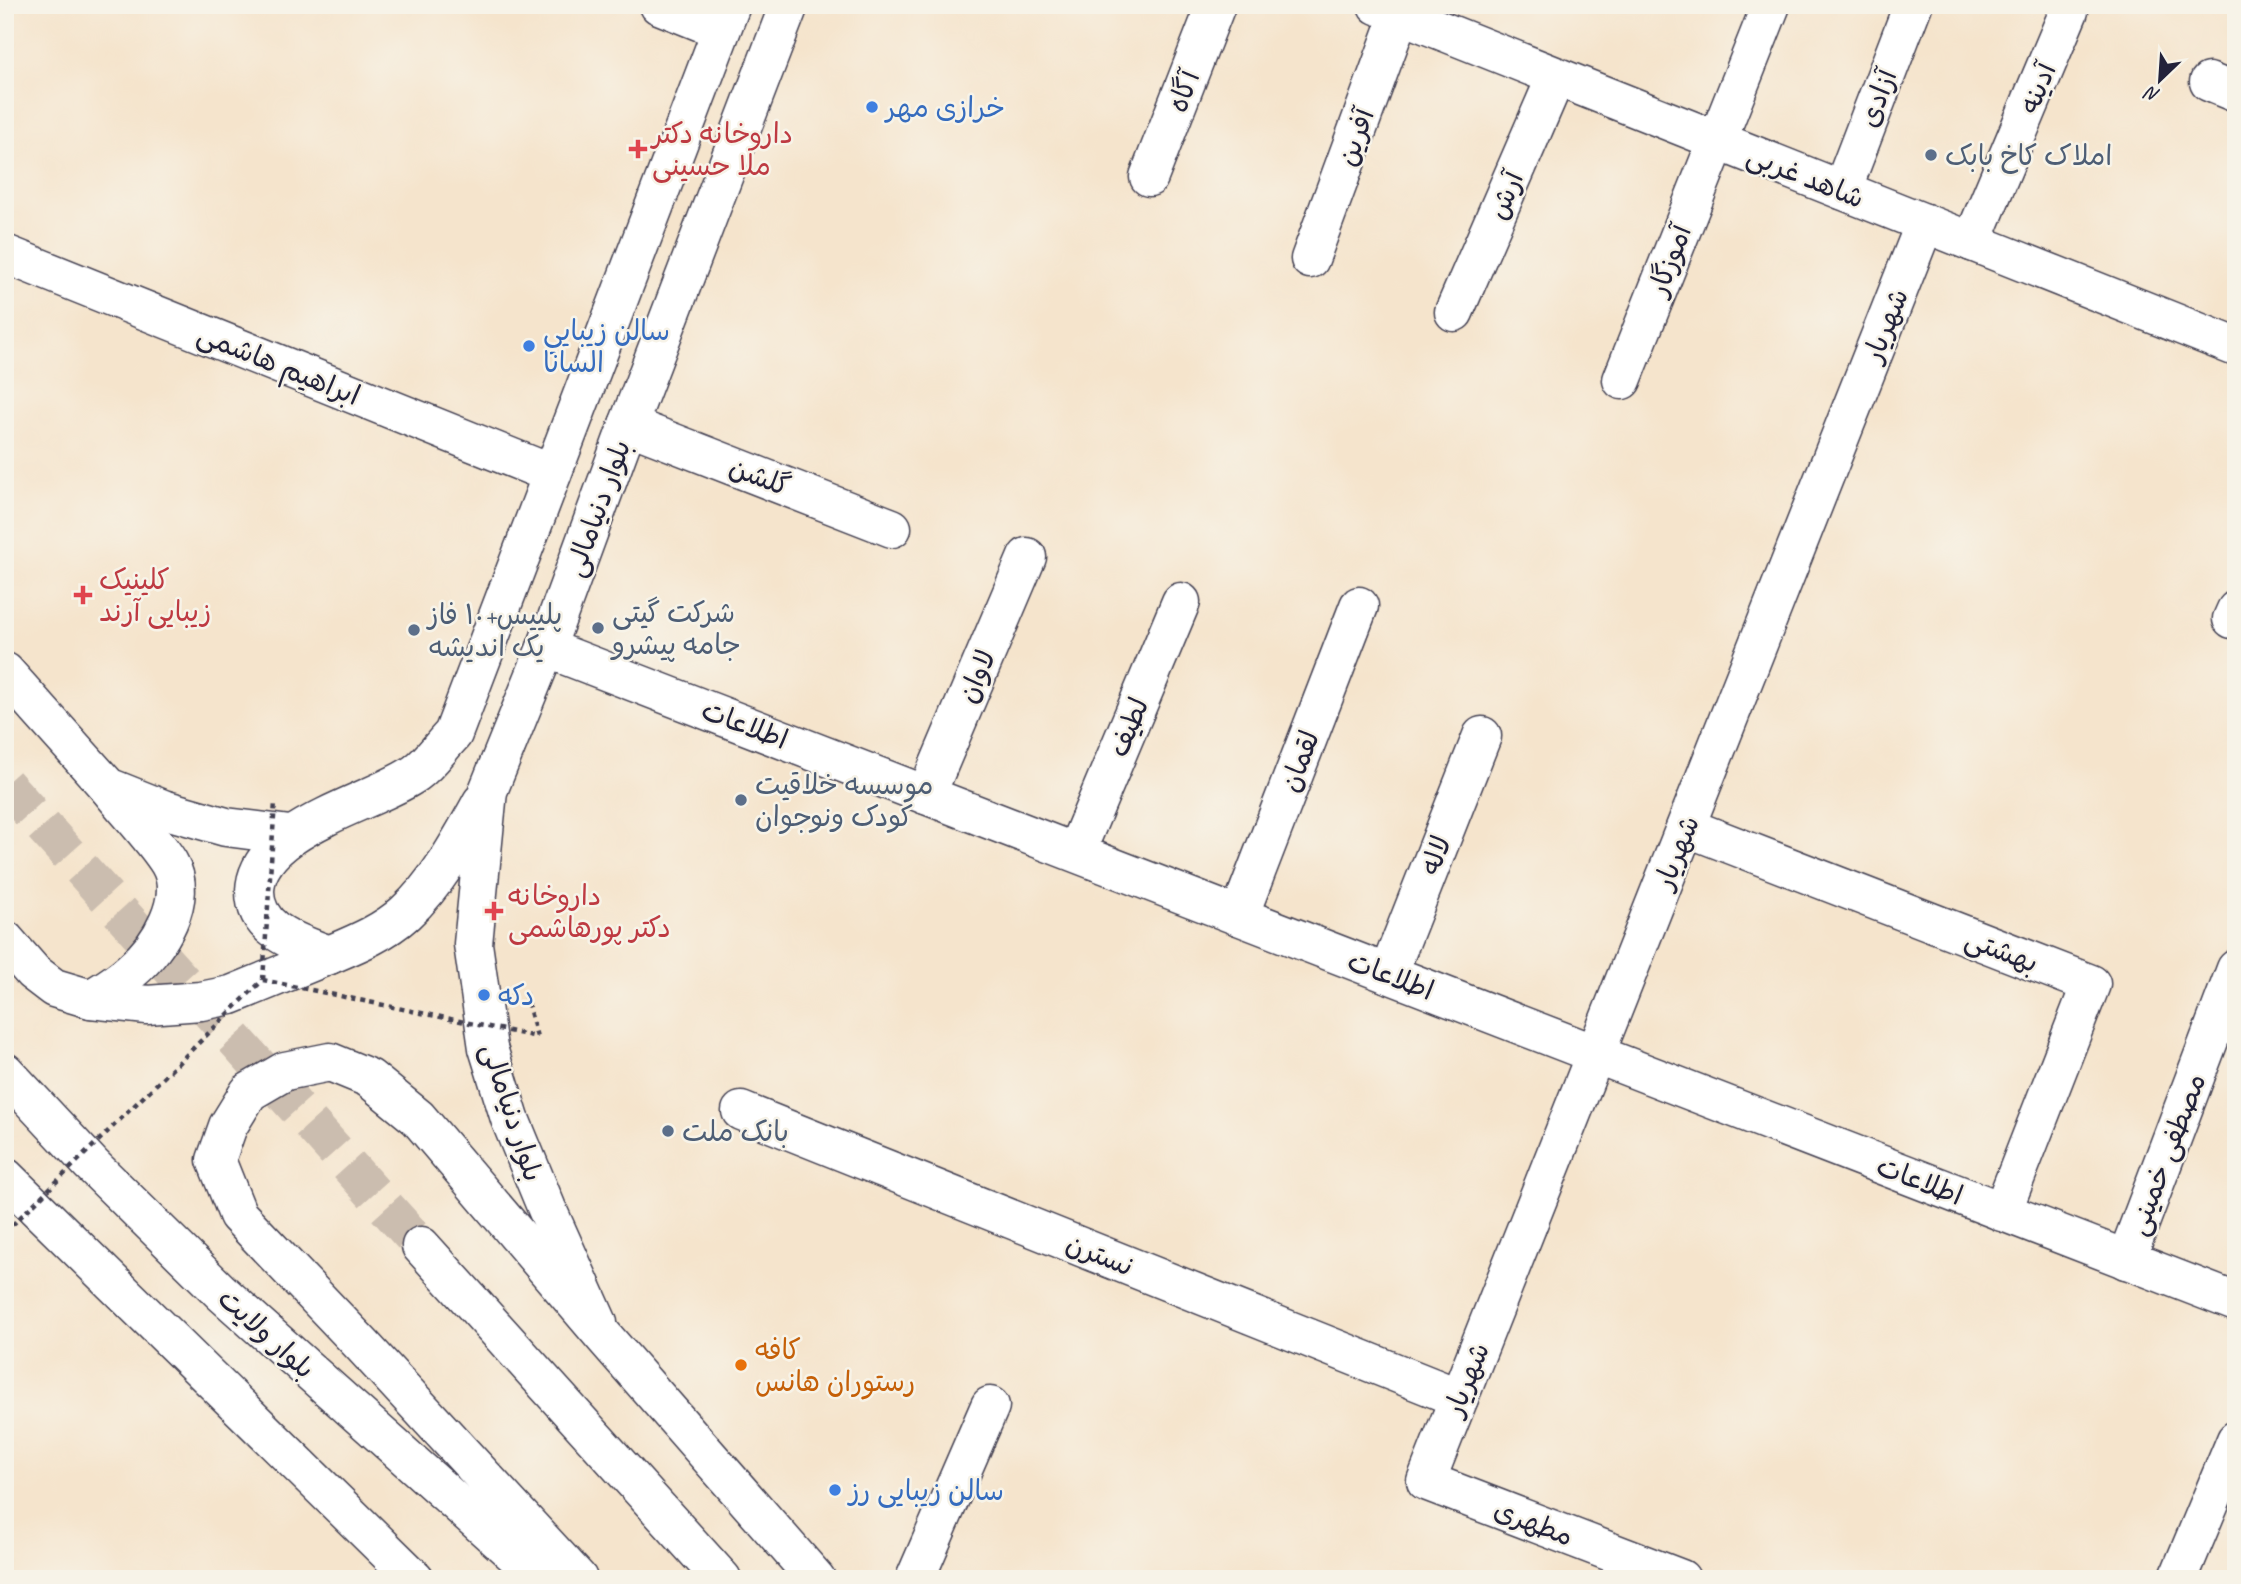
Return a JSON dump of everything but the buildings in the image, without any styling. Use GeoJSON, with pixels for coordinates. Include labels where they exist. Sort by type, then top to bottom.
{"type":"FeatureCollection","features":[{"type":"Feature","properties":{"kind":"street"},"geometry":{"type":"LineString","coordinates":[[659,5],[726,18]]}},
{"type":"Feature","properties":{"kind":"street","name":"بلوار دنیامالی"},"geometry":{"type":"LineString","coordinates":[[605,1338],[510,1119],[488,1048],[473,944],[488,791],[546,648],[628,425],[789,5]]}},
{"type":"Feature","properties":{"kind":"street","name":"آگاه"},"geometry":{"type":"LineString","coordinates":[[1149,177],[1216,5]]}},
{"type":"Feature","properties":{"kind":"street","name":"آموزگار"},"geometry":{"type":"LineString","coordinates":[[1622,380],[1771,5]]}},
{"type":"Feature","properties":{"kind":"street","name":"آزادی"},"geometry":{"type":"LineString","coordinates":[[1842,190],[1913,5]]}},
{"type":"Feature","properties":{"kind":"street","name":"شاهد غربی"},"geometry":{"type":"LineString","coordinates":[[1388,10],[2236,347]]}},
{"type":"Feature","properties":{"kind":"street","name":"آفرین"},"geometry":{"type":"LineString","coordinates":[[1310,260],[1388,10]]}},
{"type":"Feature","properties":{"kind":"street","name":"آدینه"},"geometry":{"type":"LineString","coordinates":[[1972,242],[2068,11]]}},
{"type":"Feature","properties":{"kind":"street","name":"بلوار دنیامالی"},"geometry":{"type":"LineString","coordinates":[[283,819],[416,772],[453,734],[726,18]]}},
{"type":"Feature","properties":{"kind":"street","name":"آرش"},"geometry":{"type":"LineString","coordinates":[[1454,312],[1556,77]]}},
{"type":"Feature","properties":{"kind":"street","name":"شهریار"},"geometry":{"type":"LineString","coordinates":[[1426,1481],[1925,223]]}},
{"type":"Feature","properties":{"kind":"street","name":"ابراهیم هاشمی"},"geometry":{"type":"LineString","coordinates":[[5,254],[552,474]]}},
{"type":"Feature","properties":{"kind":"street","name":"گلشن"},"geometry":{"type":"LineString","coordinates":[[628,425],[892,528]]}},
{"type":"Feature","properties":{"kind":"street","name":"لاوان"},"geometry":{"type":"LineString","coordinates":[[926,795],[1027,557]]}},
{"type":"Feature","properties":{"kind":"street","name":"لطیف"},"geometry":{"type":"LineString","coordinates":[[1076,852],[1181,602]]}},
{"type":"Feature","properties":{"kind":"street","name":"لقمان"},"geometry":{"type":"LineString","coordinates":[[1240,916],[1359,606]]}},
{"type":"Feature","properties":{"kind":"street","name":"اطلاعات"},"geometry":{"type":"LineString","coordinates":[[546,648],[2236,1302]]}},
{"type":"Feature","properties":{"kind":"street"},"geometry":{"type":"LineString","coordinates":[[5,673],[108,787],[170,864],[177,889],[169,922],[147,956],[131,972],[92,999]]}},
{"type":"Feature","properties":{"kind":"street","name":"لاله"},"geometry":{"type":"LineString","coordinates":[[1388,974],[1482,736]]}},
{"type":"Feature","properties":{"kind":"street"},"geometry":{"type":"LineString","coordinates":[[108,787],[163,809],[226,827],[283,819],[272,852],[255,886],[255,905],[278,934],[329,955]]}},
{"type":"Feature","properties":{"kind":"street"},"geometry":{"type":"LineString","coordinates":[[5,940],[33,972],[54,988],[92,999],[147,1005],[201,1001],[230,995],[366,939],[404,914],[460,842],[488,791]]}},
{"type":"Feature","properties":{"kind":"street","name":"بهشتی"},"geometry":{"type":"LineString","coordinates":[[1686,827],[2091,984],[2003,1212]]}},
{"type":"Feature","properties":{"kind":"street","name":"مصطفی خمینی"},"geometry":{"type":"LineString","coordinates":[[2126,1259],[2236,969]]}},
{"type":"Feature","properties":{"kind":"street"},"geometry":{"type":"LineString","coordinates":[[578,1579],[238,1215],[216,1160],[228,1126],[249,1092],[285,1071],[330,1062],[369,1078],[418,1118],[605,1338],[816,1579]]}},
{"type":"Feature","properties":{"kind":"street","name":"بلوار ولایت"},"geometry":{"type":"LineString","coordinates":[[5,1072],[91,1164],[221,1292],[542,1579]]}},
{"type":"Feature","properties":{"kind":"street","name":"نسترن"},"geometry":{"type":"LineString","coordinates":[[741,1111],[1459,1398]]}},
{"type":"Feature","properties":{"kind":"street"},"geometry":{"type":"LineString","coordinates":[[5,1177],[415,1579]]}},
{"type":"Feature","properties":{"kind":"street"},"geometry":{"type":"LineString","coordinates":[[421,1246],[722,1579]]}},
{"type":"Feature","properties":{"kind":"street"},"geometry":{"type":"LineString","coordinates":[[915,1579],[990,1406]]}},
{"type":"Feature","properties":{"kind":"street"},"geometry":{"type":"LineString","coordinates":[[2178,1579],[2236,1440]]}},
{"type":"Feature","properties":{"kind":"street","name":"مطهری"},"geometry":{"type":"LineString","coordinates":[[1426,1481],[1681,1579]]}},
{"type":"Feature","properties":{"kind":"path"},"geometry":{"type":"LineString","coordinates":[[5,1232],[263,979],[283,819]]}},
{"type":"Feature","properties":{"kind":"path"},"geometry":{"type":"LineString","coordinates":[[263,979],[537,1037]]}},
{"type":"Feature","properties":{"kind":"tunnel"},"geometry":{"type":"LineString","coordinates":[[5,784],[421,1246]]}},
{"type":"Feature","properties":{"kind":"place","name":"خرازی مهر"},"geometry":{"type":"Point","coordinates":[872,107]}},
{"type":"Feature","properties":{"kind":"place","name":"داروخانه دکتر ملا حسینی"},"geometry":{"type":"Point","coordinates":[638,149]}},
{"type":"Feature","properties":{"kind":"place","name":"املاک کاخ بابک"},"geometry":{"type":"Point","coordinates":[1931,155]}},
{"type":"Feature","properties":{"kind":"place","name":"سالن زيبايي السانا"},"geometry":{"type":"Point","coordinates":[529,346]}},
{"type":"Feature","properties":{"kind":"place","name":"کلینیک زیبایی آرند"},"geometry":{"type":"Point","coordinates":[83,595]}},
{"type":"Feature","properties":{"kind":"place","name":"شرکت گیتی جامه پیشرو"},"geometry":{"type":"Point","coordinates":[598,628]}},
{"type":"Feature","properties":{"kind":"place","name":"پلییس+١٠ فاز یک اندیشه"},"geometry":{"type":"Point","coordinates":[414,630]}},
{"type":"Feature","properties":{"kind":"place","name":"موسسه خلاقیت کودک ونوجوان"},"geometry":{"type":"Point","coordinates":[741,800]}},
{"type":"Feature","properties":{"kind":"place","name":"داروخانه دکتر پورهاشمی"},"geometry":{"type":"Point","coordinates":[494,911]}},
{"type":"Feature","properties":{"kind":"place","name":"دکه"},"geometry":{"type":"Point","coordinates":[484,995]}},
{"type":"Feature","properties":{"kind":"place","name":"بانک ملت"},"geometry":{"type":"Point","coordinates":[668,1131]}},
{"type":"Feature","properties":{"kind":"place","name":"کافه رستوران هانس"},"geometry":{"type":"Point","coordinates":[741,1365]}},
{"type":"Feature","properties":{"kind":"place","name":"سالن زیبایی رز"},"geometry":{"type":"Point","coordinates":[835,1490]}}]}
